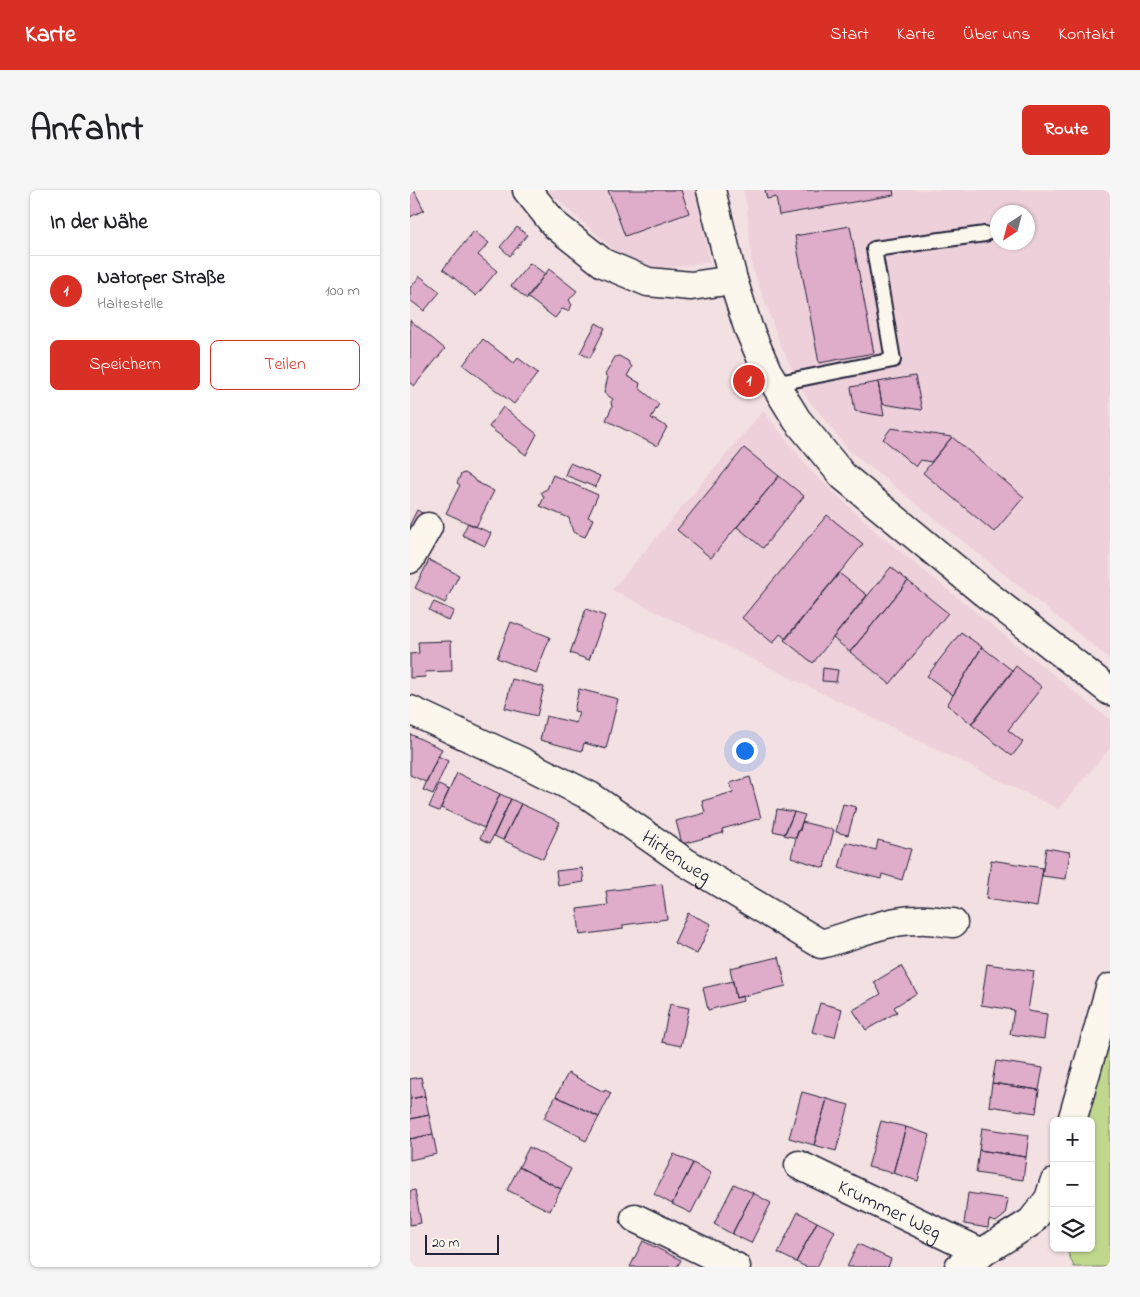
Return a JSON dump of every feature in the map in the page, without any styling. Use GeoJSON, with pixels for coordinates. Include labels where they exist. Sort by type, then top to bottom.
{"type":"FeatureCollection","features":[{"type":"Feature","properties":{"kind":"street"},"geometry":{"type":"LineString","coordinates":[[527,190],[555,225],[602,264],[648,282],[691,286],[733,280]]}},
{"type":"Feature","properties":{"kind":"street"},"geometry":{"type":"LineString","coordinates":[[711,190],[733,280],[748,327],[767,371],[797,420],[843,476],[981,590],[1110,691]]}},
{"type":"Feature","properties":{"kind":"street"},"geometry":{"type":"LineString","coordinates":[[410,559],[428,527]]}},
{"type":"Feature","properties":{"kind":"street","name":"Hirtenweg"},"geometry":{"type":"LineString","coordinates":[[410,710],[590,796],[685,862],[821,944],[843,939],[873,927],[918,920],[953,923]]}},
{"type":"Feature","properties":{"kind":"street"},"geometry":{"type":"LineString","coordinates":[[1073,1117],[1110,988]]}},
{"type":"Feature","properties":{"kind":"street","name":"Krummer Weg"},"geometry":{"type":"LineString","coordinates":[[799,1165],[982,1253]]}},
{"type":"Feature","properties":{"kind":"street"},"geometry":{"type":"LineString","coordinates":[[959,1267],[1031,1222],[1050,1196]]}},
{"type":"Feature","properties":{"kind":"street"},"geometry":{"type":"LineString","coordinates":[[635,1218],[736,1267]]}},
{"type":"Feature","properties":{"kind":"lane"},"geometry":{"type":"LineString","coordinates":[[774,384],[894,360],[874,248],[985,234]]}},
{"type":"Feature","properties":{"kind":"shaded area"},"geometry":{"type":"Polygon","coordinates":[[[547,190],[699,190],[709,262],[660,269],[622,257],[547,190]]]}},
{"type":"Feature","properties":{"kind":"shaded area"},"geometry":{"type":"Polygon","coordinates":[[[743,190],[1110,190],[1110,659],[849,450],[805,395],[781,346],[752,266],[747,206],[743,190]]]}},
{"type":"Feature","properties":{"kind":"shaded area"},"geometry":{"type":"Polygon","coordinates":[[[763,411],[813,473],[882,537],[1110,720],[1110,748],[1058,809],[612,590],[763,411]]]}},
{"type":"Feature","properties":{"kind":"green space"},"geometry":{"type":"Polygon","coordinates":[[[1110,1013],[1110,1267],[1074,1267],[1068,1252],[1095,1252],[1095,1117],[1085,1117],[1110,1013]]]}},
{"type":"Feature","properties":{"kind":"building"},"geometry":{"type":"Polygon","coordinates":[[[410,190],[414,190],[424,210],[410,217],[410,190]]]}},
{"type":"Feature","properties":{"kind":"building"},"geometry":{"type":"Polygon","coordinates":[[[608,190],[681,190],[689,213],[625,236],[608,190]]]}},
{"type":"Feature","properties":{"kind":"building"},"geometry":{"type":"Polygon","coordinates":[[[765,190],[893,190],[894,195],[779,215],[776,197],[767,199],[765,190]]]}},
{"type":"Feature","properties":{"kind":"building"},"geometry":{"type":"Polygon","coordinates":[[[850,226],[874,353],[819,363],[795,236],[850,226]]]}},
{"type":"Feature","properties":{"kind":"building"},"geometry":{"type":"Polygon","coordinates":[[[517,227],[527,235],[510,256],[500,247],[517,227]]]}},
{"type":"Feature","properties":{"kind":"building"},"geometry":{"type":"Polygon","coordinates":[[[474,231],[489,243],[478,255],[497,271],[476,296],[443,269],[474,231]]]}},
{"type":"Feature","properties":{"kind":"building"},"geometry":{"type":"Polygon","coordinates":[[[530,263],[545,274],[527,299],[511,286],[530,263]]]}},
{"type":"Feature","properties":{"kind":"building"},"geometry":{"type":"Polygon","coordinates":[[[549,269],[577,291],[569,300],[572,305],[568,311],[562,309],[555,318],[527,297],[549,269]]]}},
{"type":"Feature","properties":{"kind":"building"},"geometry":{"type":"Polygon","coordinates":[[[420,276],[440,292],[424,311],[410,300],[410,288],[420,276]]]}},
{"type":"Feature","properties":{"kind":"building"},"geometry":{"type":"Polygon","coordinates":[[[410,320],[445,349],[414,386],[410,383],[410,320]]]}},
{"type":"Feature","properties":{"kind":"building"},"geometry":{"type":"Polygon","coordinates":[[[596,323],[605,328],[590,358],[580,353],[596,323]]]}},
{"type":"Feature","properties":{"kind":"building"},"geometry":{"type":"Polygon","coordinates":[[[483,339],[514,363],[518,358],[538,373],[514,404],[463,365],[483,339]]]}},
{"type":"Feature","properties":{"kind":"building"},"geometry":{"type":"Polygon","coordinates":[[[619,356],[628,361],[632,367],[627,376],[640,383],[639,388],[659,404],[651,418],[667,427],[657,446],[606,420],[612,407],[611,402],[613,399],[604,393],[608,377],[605,375],[615,357],[619,356]]]}},
{"type":"Feature","properties":{"kind":"building"},"geometry":{"type":"Polygon","coordinates":[[[915,376],[922,410],[882,404],[878,382],[915,376]]]}},
{"type":"Feature","properties":{"kind":"building"},"geometry":{"type":"Polygon","coordinates":[[[878,382],[884,416],[855,411],[851,387],[878,382]]]}},
{"type":"Feature","properties":{"kind":"building"},"geometry":{"type":"Polygon","coordinates":[[[503,407],[537,434],[526,455],[489,427],[503,407]]]}},
{"type":"Feature","properties":{"kind":"building"},"geometry":{"type":"Polygon","coordinates":[[[891,428],[952,437],[931,462],[921,460],[916,467],[883,439],[891,428]]]}},
{"type":"Feature","properties":{"kind":"building"},"geometry":{"type":"Polygon","coordinates":[[[952,437],[1024,497],[994,532],[923,473],[952,437]]]}},
{"type":"Feature","properties":{"kind":"building"},"geometry":{"type":"Polygon","coordinates":[[[744,448],[779,476],[711,558],[677,530],[744,448]]]}},
{"type":"Feature","properties":{"kind":"building"},"geometry":{"type":"Polygon","coordinates":[[[570,463],[600,476],[595,487],[565,475],[570,463]]]}},
{"type":"Feature","properties":{"kind":"building"},"geometry":{"type":"Polygon","coordinates":[[[465,473],[475,481],[494,491],[476,527],[446,513],[460,485],[457,483],[461,474],[465,473]]]}},
{"type":"Feature","properties":{"kind":"building"},"geometry":{"type":"Polygon","coordinates":[[[553,475],[598,495],[588,517],[593,519],[585,537],[573,532],[569,518],[540,506],[544,497],[541,492],[547,489],[553,475]]]}},
{"type":"Feature","properties":{"kind":"building"},"geometry":{"type":"Polygon","coordinates":[[[779,476],[804,496],[763,548],[737,527],[779,476]]]}},
{"type":"Feature","properties":{"kind":"building"},"geometry":{"type":"Polygon","coordinates":[[[417,510],[426,515],[410,539],[410,524],[417,510]]]}},
{"type":"Feature","properties":{"kind":"building"},"geometry":{"type":"Polygon","coordinates":[[[827,515],[863,544],[786,639],[780,634],[773,643],[742,618],[827,515]]]}},
{"type":"Feature","properties":{"kind":"building"},"geometry":{"type":"Polygon","coordinates":[[[468,523],[491,533],[485,546],[462,535],[468,523]]]}},
{"type":"Feature","properties":{"kind":"building"},"geometry":{"type":"Polygon","coordinates":[[[429,560],[459,575],[445,603],[415,588],[429,560]]]}},
{"type":"Feature","properties":{"kind":"building"},"geometry":{"type":"Polygon","coordinates":[[[891,567],[908,581],[850,652],[833,638],[891,567]]]}},
{"type":"Feature","properties":{"kind":"building"},"geometry":{"type":"Polygon","coordinates":[[[839,573],[867,595],[813,663],[784,640],[839,573]]]}},
{"type":"Feature","properties":{"kind":"building"},"geometry":{"type":"Polygon","coordinates":[[[908,581],[948,613],[890,684],[850,652],[908,581]]]}},
{"type":"Feature","properties":{"kind":"building"},"geometry":{"type":"Polygon","coordinates":[[[434,602],[454,611],[449,621],[429,610],[434,602]]]}},
{"type":"Feature","properties":{"kind":"building"},"geometry":{"type":"Polygon","coordinates":[[[586,609],[605,616],[589,660],[570,653],[586,609]]]}},
{"type":"Feature","properties":{"kind":"building"},"geometry":{"type":"Polygon","coordinates":[[[511,622],[550,637],[536,673],[497,658],[511,622]]]}},
{"type":"Feature","properties":{"kind":"building"},"geometry":{"type":"Polygon","coordinates":[[[961,632],[982,647],[953,695],[927,676],[961,632]]]}},
{"type":"Feature","properties":{"kind":"building"},"geometry":{"type":"Polygon","coordinates":[[[451,641],[452,671],[425,672],[426,677],[410,678],[410,654],[419,653],[418,642],[451,641]]]}},
{"type":"Feature","properties":{"kind":"building"},"geometry":{"type":"Polygon","coordinates":[[[982,647],[1013,671],[972,724],[947,705],[982,647]]]}},
{"type":"Feature","properties":{"kind":"building"},"geometry":{"type":"Polygon","coordinates":[[[1016,666],[1042,687],[1008,730],[1023,742],[1012,756],[971,724],[1016,666]]]}},
{"type":"Feature","properties":{"kind":"building"},"geometry":{"type":"Polygon","coordinates":[[[823,668],[838,670],[836,682],[822,681],[823,668]]]}},
{"type":"Feature","properties":{"kind":"building"},"geometry":{"type":"Polygon","coordinates":[[[512,679],[544,687],[537,716],[505,708],[512,679]]]}},
{"type":"Feature","properties":{"kind":"building"},"geometry":{"type":"Polygon","coordinates":[[[579,689],[618,699],[606,749],[584,743],[582,751],[540,740],[546,716],[576,723],[579,712],[574,711],[579,689]]]}},
{"type":"Feature","properties":{"kind":"building"},"geometry":{"type":"Polygon","coordinates":[[[410,734],[442,749],[426,782],[410,775],[410,734]]]}},
{"type":"Feature","properties":{"kind":"building"},"geometry":{"type":"Polygon","coordinates":[[[438,756],[448,761],[433,794],[423,790],[438,756]]]}},
{"type":"Feature","properties":{"kind":"building"},"geometry":{"type":"Polygon","coordinates":[[[457,773],[500,794],[484,828],[441,808],[457,773]]]}},
{"type":"Feature","properties":{"kind":"building"},"geometry":{"type":"Polygon","coordinates":[[[750,777],[761,818],[722,829],[723,833],[682,844],[676,821],[705,813],[702,801],[733,792],[730,783],[750,777]]]}},
{"type":"Feature","properties":{"kind":"building"},"geometry":{"type":"Polygon","coordinates":[[[439,785],[449,790],[439,811],[429,807],[439,785]]]}},
{"type":"Feature","properties":{"kind":"building"},"geometry":{"type":"Polygon","coordinates":[[[500,794],[511,799],[490,843],[480,838],[500,794]]]}},
{"type":"Feature","properties":{"kind":"building"},"geometry":{"type":"Polygon","coordinates":[[[511,799],[521,804],[503,840],[494,836],[511,799]]]}},
{"type":"Feature","properties":{"kind":"building"},"geometry":{"type":"Polygon","coordinates":[[[521,804],[560,822],[543,859],[503,840],[521,804]]]}},
{"type":"Feature","properties":{"kind":"building"},"geometry":{"type":"Polygon","coordinates":[[[843,804],[856,807],[848,835],[836,832],[843,804]]]}},
{"type":"Feature","properties":{"kind":"building"},"geometry":{"type":"Polygon","coordinates":[[[777,809],[794,812],[785,834],[773,831],[777,809]]]}},
{"type":"Feature","properties":{"kind":"building"},"geometry":{"type":"Polygon","coordinates":[[[794,812],[805,815],[796,838],[784,835],[794,812]]]}},
{"type":"Feature","properties":{"kind":"building"},"geometry":{"type":"Polygon","coordinates":[[[802,822],[834,830],[824,868],[791,857],[802,822]]]}},
{"type":"Feature","properties":{"kind":"building"},"geometry":{"type":"Polygon","coordinates":[[[878,840],[911,849],[902,880],[882,874],[881,879],[839,868],[846,842],[876,850],[878,840]]]}},
{"type":"Feature","properties":{"kind":"building"},"geometry":{"type":"Polygon","coordinates":[[[1046,848],[1070,852],[1066,879],[1042,876],[1046,848]]]}},
{"type":"Feature","properties":{"kind":"building"},"geometry":{"type":"Polygon","coordinates":[[[991,860],[1043,868],[1037,907],[986,899],[991,860]]]}},
{"type":"Feature","properties":{"kind":"building"},"geometry":{"type":"Polygon","coordinates":[[[582,868],[584,882],[558,886],[556,871],[582,868]]]}},
{"type":"Feature","properties":{"kind":"building"},"geometry":{"type":"Polygon","coordinates":[[[662,884],[667,919],[623,925],[623,929],[580,935],[577,909],[608,905],[606,891],[662,884]]]}},
{"type":"Feature","properties":{"kind":"building"},"geometry":{"type":"Polygon","coordinates":[[[688,913],[711,924],[697,954],[674,943],[688,913]]]}},
{"type":"Feature","properties":{"kind":"building"},"geometry":{"type":"Polygon","coordinates":[[[779,957],[786,986],[736,998],[730,968],[779,957]]]}},
{"type":"Feature","properties":{"kind":"building"},"geometry":{"type":"Polygon","coordinates":[[[987,964],[1034,971],[1028,1011],[1047,1014],[1044,1039],[1010,1034],[1014,1010],[981,1005],[987,964]]]}},
{"type":"Feature","properties":{"kind":"building"},"geometry":{"type":"Polygon","coordinates":[[[901,966],[917,993],[894,1007],[897,1012],[866,1030],[853,1010],[881,994],[874,982],[901,966]]]}},
{"type":"Feature","properties":{"kind":"building"},"geometry":{"type":"Polygon","coordinates":[[[733,981],[736,998],[742,996],[743,1001],[708,1010],[703,988],[733,981]]]}},
{"type":"Feature","properties":{"kind":"building"},"geometry":{"type":"Polygon","coordinates":[[[820,1003],[842,1009],[835,1037],[812,1032],[820,1003]]]}},
{"type":"Feature","properties":{"kind":"building"},"geometry":{"type":"Polygon","coordinates":[[[670,1004],[689,1008],[681,1046],[662,1042],[670,1004]]]}},
{"type":"Feature","properties":{"kind":"building"},"geometry":{"type":"Polygon","coordinates":[[[996,1061],[1043,1068],[1039,1090],[992,1083],[996,1061]]]}},
{"type":"Feature","properties":{"kind":"building"},"geometry":{"type":"Polygon","coordinates":[[[568,1073],[604,1092],[605,1090],[611,1093],[599,1117],[556,1096],[568,1073]]]}},
{"type":"Feature","properties":{"kind":"building"},"geometry":{"type":"Polygon","coordinates":[[[421,1077],[425,1096],[410,1099],[410,1079],[421,1077]]]}},
{"type":"Feature","properties":{"kind":"building"},"geometry":{"type":"Polygon","coordinates":[[[992,1083],[1039,1090],[1036,1113],[989,1106],[992,1083]]]}},
{"type":"Feature","properties":{"kind":"building"},"geometry":{"type":"Polygon","coordinates":[[[802,1092],[827,1099],[814,1145],[789,1138],[802,1092]]]}},
{"type":"Feature","properties":{"kind":"building"},"geometry":{"type":"Polygon","coordinates":[[[425,1096],[429,1115],[410,1119],[410,1099],[425,1096]]]}},
{"type":"Feature","properties":{"kind":"building"},"geometry":{"type":"Polygon","coordinates":[[[556,1096],[599,1117],[586,1141],[544,1118],[556,1096]]]}},
{"type":"Feature","properties":{"kind":"building"},"geometry":{"type":"Polygon","coordinates":[[[827,1099],[849,1105],[836,1151],[814,1145],[827,1099]]]}},
{"type":"Feature","properties":{"kind":"building"},"geometry":{"type":"Polygon","coordinates":[[[429,1115],[433,1134],[410,1139],[410,1119],[429,1115]]]}},
{"type":"Feature","properties":{"kind":"building"},"geometry":{"type":"Polygon","coordinates":[[[881,1121],[906,1127],[893,1173],[868,1167],[881,1121]]]}},
{"type":"Feature","properties":{"kind":"building"},"geometry":{"type":"Polygon","coordinates":[[[906,1127],[930,1135],[918,1181],[893,1173],[906,1127]]]}},
{"type":"Feature","properties":{"kind":"building"},"geometry":{"type":"Polygon","coordinates":[[[982,1128],[1029,1135],[1026,1157],[979,1150],[982,1128]]]}},
{"type":"Feature","properties":{"kind":"building"},"geometry":{"type":"Polygon","coordinates":[[[433,1134],[437,1154],[410,1160],[410,1139],[433,1134]]]}},
{"type":"Feature","properties":{"kind":"building"},"geometry":{"type":"Polygon","coordinates":[[[529,1147],[571,1169],[561,1189],[519,1167],[529,1147]]]}},
{"type":"Feature","properties":{"kind":"building"},"geometry":{"type":"Polygon","coordinates":[[[979,1150],[1026,1157],[1023,1180],[976,1173],[979,1150]]]}},
{"type":"Feature","properties":{"kind":"building"},"geometry":{"type":"Polygon","coordinates":[[[674,1154],[693,1163],[672,1204],[654,1194],[674,1154]]]}},
{"type":"Feature","properties":{"kind":"building"},"geometry":{"type":"Polygon","coordinates":[[[693,1163],[711,1173],[691,1213],[672,1204],[693,1163]]]}},
{"type":"Feature","properties":{"kind":"building"},"geometry":{"type":"Polygon","coordinates":[[[519,1167],[561,1189],[550,1211],[507,1190],[519,1167]]]}},
{"type":"Feature","properties":{"kind":"building"},"geometry":{"type":"Polygon","coordinates":[[[734,1184],[753,1193],[732,1234],[714,1224],[734,1184]]]}},
{"type":"Feature","properties":{"kind":"building"},"geometry":{"type":"Polygon","coordinates":[[[415,1190],[421,1223],[410,1225],[410,1191],[415,1190]]]}},
{"type":"Feature","properties":{"kind":"building"},"geometry":{"type":"Polygon","coordinates":[[[753,1193],[771,1203],[751,1243],[732,1234],[753,1193]]]}},
{"type":"Feature","properties":{"kind":"building"},"geometry":{"type":"Polygon","coordinates":[[[968,1193],[1008,1199],[1005,1215],[996,1222],[989,1220],[988,1228],[964,1224],[968,1193]]]}},
{"type":"Feature","properties":{"kind":"building"},"geometry":{"type":"Polygon","coordinates":[[[798,1212],[817,1222],[796,1262],[778,1253],[798,1212]]]}},
{"type":"Feature","properties":{"kind":"building"},"geometry":{"type":"Polygon","coordinates":[[[817,1222],[835,1231],[817,1267],[806,1267],[796,1262],[817,1222]]]}},
{"type":"Feature","properties":{"kind":"building"},"geometry":{"type":"Polygon","coordinates":[[[643,1241],[681,1260],[677,1267],[630,1267],[643,1241]]]}},
{"type":"Feature","properties":{"kind":"building"},"geometry":{"type":"Polygon","coordinates":[[[858,1244],[891,1259],[888,1267],[847,1267],[858,1244]]]}},
{"type":"Feature","properties":{"kind":"place","name":"Natorper Straße"},"geometry":{"type":"Point","coordinates":[749,381]}}]}
